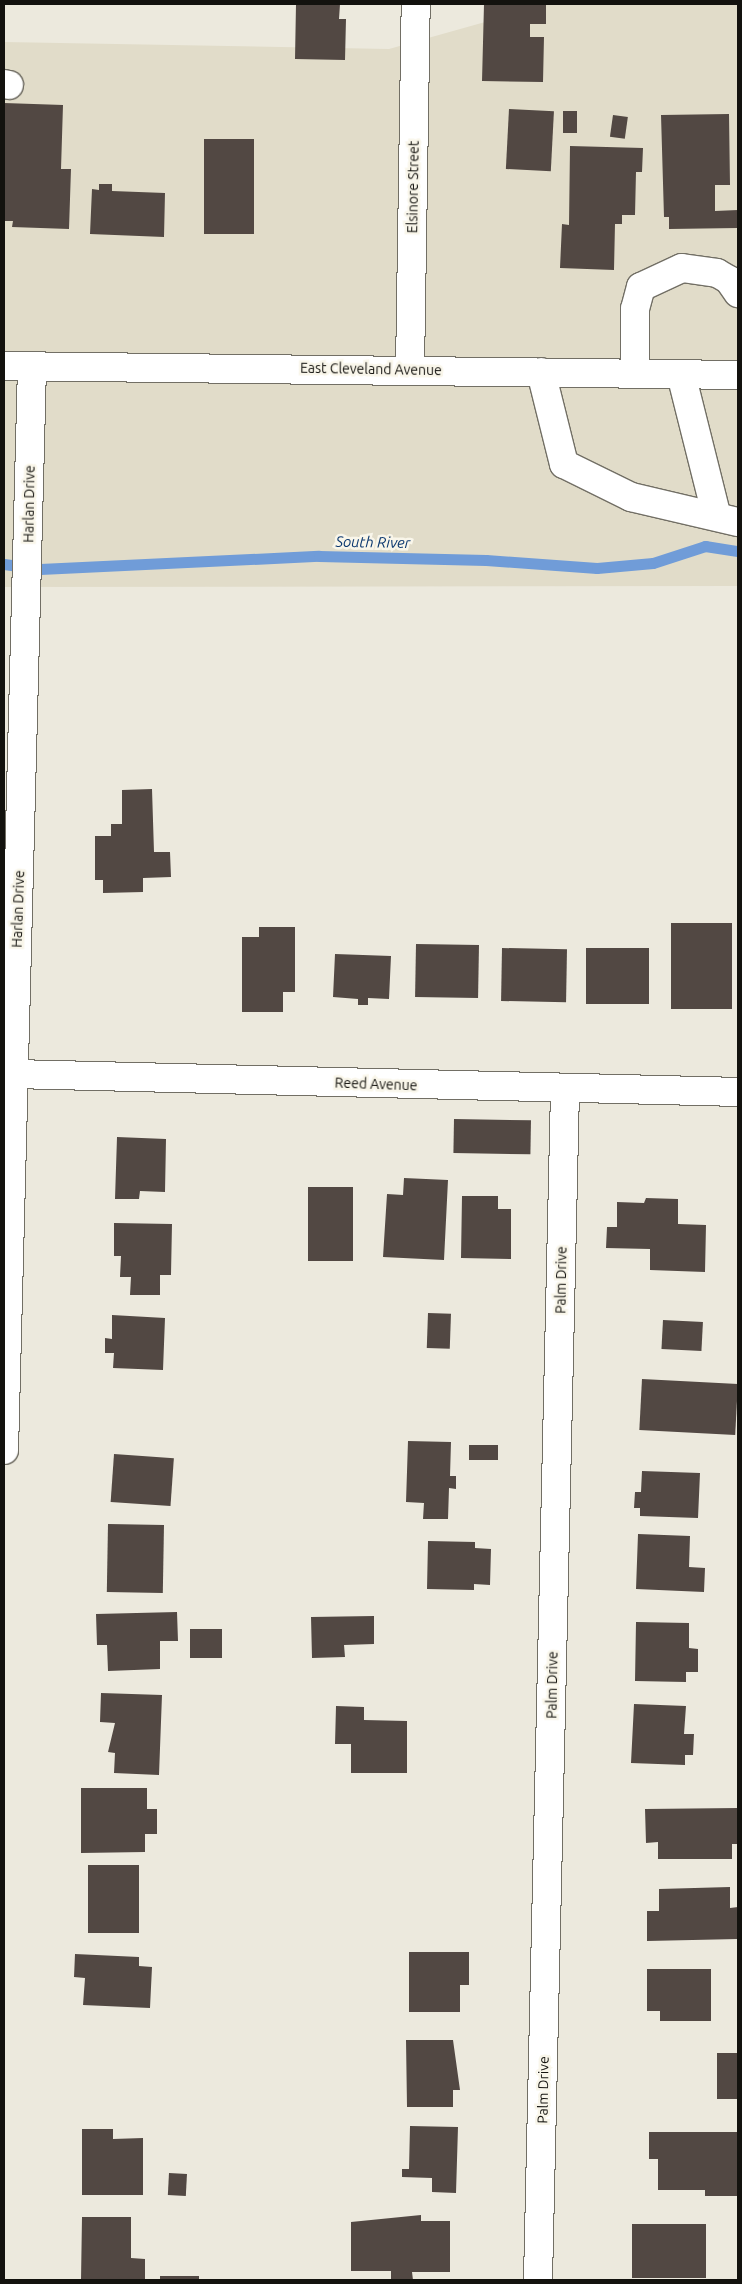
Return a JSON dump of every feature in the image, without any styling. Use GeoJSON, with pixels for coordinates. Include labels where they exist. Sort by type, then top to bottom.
{"type":"FeatureCollection","features":[{"type":"Feature","properties":{"kind":"street","name":"Elsinore Street"},"geometry":{"type":"LineString","coordinates":[[410,369],[416,4]]}},
{"type":"Feature","properties":{"kind":"street"},"geometry":{"type":"LineString","coordinates":[[634,372],[635,309],[641,287],[682,268],[700,269],[729,280],[738,294]]}},
{"type":"Feature","properties":{"kind":"street","name":"East Cleveland Avenue"},"geometry":{"type":"LineString","coordinates":[[4,366],[410,369],[738,375]]}},
{"type":"Feature","properties":{"kind":"street","name":"Harlan Drive"},"geometry":{"type":"LineString","coordinates":[[4,1450],[8,1137],[14,1074],[11,883],[27,590],[32,367]]}},
{"type":"Feature","properties":{"kind":"street"},"geometry":{"type":"LineString","coordinates":[[541,372],[564,464],[631,497],[728,519]]}},
{"type":"Feature","properties":{"kind":"street"},"geometry":{"type":"LineString","coordinates":[[681,374],[728,519]]}},
{"type":"Feature","properties":{"kind":"street"},"geometry":{"type":"LineString","coordinates":[[4,576],[27,590]]}},
{"type":"Feature","properties":{"kind":"street","name":"Reed Avenue"},"geometry":{"type":"LineString","coordinates":[[14,1074],[565,1090],[738,1092]]}},
{"type":"Feature","properties":{"kind":"street","name":"Palm Drive"},"geometry":{"type":"LineString","coordinates":[[538,2280],[565,1090]]}},
{"type":"Feature","properties":{"kind":"shaded area"},"geometry":{"type":"Polygon","coordinates":[[[549,4],[738,4],[738,586],[4,587],[4,42],[389,49],[549,4]]]}},
{"type":"Feature","properties":{"kind":"building"},"geometry":{"type":"Polygon","coordinates":[[[296,4],[340,4],[339,19],[346,19],[345,60],[295,59],[296,4]]]}},
{"type":"Feature","properties":{"kind":"building"},"geometry":{"type":"Polygon","coordinates":[[[484,4],[546,4],[546,24],[530,24],[530,37],[544,37],[543,82],[482,81],[484,4]]]}},
{"type":"Feature","properties":{"kind":"building"},"geometry":{"type":"Polygon","coordinates":[[[4,103],[63,105],[61,169],[71,169],[69,229],[12,227],[13,221],[4,221],[4,103]]]}},
{"type":"Feature","properties":{"kind":"building"},"geometry":{"type":"Polygon","coordinates":[[[509,109],[554,111],[551,171],[506,169],[509,109]]]}},
{"type":"Feature","properties":{"kind":"building"},"geometry":{"type":"Polygon","coordinates":[[[563,111],[577,111],[577,133],[563,133],[563,111]]]}},
{"type":"Feature","properties":{"kind":"building"},"geometry":{"type":"Polygon","coordinates":[[[729,114],[730,185],[715,185],[715,211],[738,210],[738,228],[669,229],[669,217],[664,217],[661,115],[729,114]]]}},
{"type":"Feature","properties":{"kind":"building"},"geometry":{"type":"Polygon","coordinates":[[[613,115],[628,117],[625,139],[610,137],[613,115]]]}},
{"type":"Feature","properties":{"kind":"building"},"geometry":{"type":"Polygon","coordinates":[[[204,139],[254,139],[254,234],[204,234],[204,139]]]}},
{"type":"Feature","properties":{"kind":"building"},"geometry":{"type":"Polygon","coordinates":[[[570,146],[643,148],[642,172],[636,172],[635,215],[622,215],[622,224],[615,224],[614,270],[560,268],[562,224],[569,225],[570,146]]]}},
{"type":"Feature","properties":{"kind":"building"},"geometry":{"type":"Polygon","coordinates":[[[99,184],[112,184],[112,191],[165,193],[164,237],[90,234],[92,189],[99,190],[99,184]]]}},
{"type":"Feature","properties":{"kind":"building"},"geometry":{"type":"Polygon","coordinates":[[[152,789],[154,852],[170,852],[171,877],[143,878],[143,892],[103,893],[103,880],[95,880],[95,836],[111,836],[111,824],[122,824],[122,790],[152,789]]]}},
{"type":"Feature","properties":{"kind":"building"},"geometry":{"type":"Polygon","coordinates":[[[671,923],[732,923],[732,1009],[671,1009],[671,923]]]}},
{"type":"Feature","properties":{"kind":"building"},"geometry":{"type":"Polygon","coordinates":[[[259,927],[295,927],[295,992],[283,992],[283,1012],[242,1012],[242,937],[259,937],[259,927]]]}},
{"type":"Feature","properties":{"kind":"building"},"geometry":{"type":"Polygon","coordinates":[[[416,944],[479,945],[478,998],[415,997],[416,944]]]}},
{"type":"Feature","properties":{"kind":"building"},"geometry":{"type":"Polygon","coordinates":[[[502,948],[567,949],[566,1002],[501,1001],[502,948]]]}},
{"type":"Feature","properties":{"kind":"building"},"geometry":{"type":"Polygon","coordinates":[[[586,948],[649,948],[649,1004],[586,1004],[586,948]]]}},
{"type":"Feature","properties":{"kind":"building"},"geometry":{"type":"Polygon","coordinates":[[[335,954],[391,956],[389,999],[368,998],[368,1005],[358,1005],[358,999],[333,997],[335,954]]]}},
{"type":"Feature","properties":{"kind":"building"},"geometry":{"type":"Polygon","coordinates":[[[454,1119],[531,1120],[530,1154],[453,1153],[454,1119]]]}},
{"type":"Feature","properties":{"kind":"building"},"geometry":{"type":"Polygon","coordinates":[[[117,1137],[166,1139],[165,1192],[140,1191],[139,1199],[115,1199],[117,1137]]]}},
{"type":"Feature","properties":{"kind":"building"},"geometry":{"type":"Polygon","coordinates":[[[404,1178],[448,1180],[444,1260],[383,1257],[387,1194],[403,1195],[404,1178]]]}},
{"type":"Feature","properties":{"kind":"building"},"geometry":{"type":"Polygon","coordinates":[[[308,1187],[353,1187],[353,1261],[308,1261],[308,1187]]]}},
{"type":"Feature","properties":{"kind":"building"},"geometry":{"type":"Polygon","coordinates":[[[462,1196],[498,1196],[498,1209],[511,1209],[511,1259],[461,1258],[462,1196]]]}},
{"type":"Feature","properties":{"kind":"building"},"geometry":{"type":"Polygon","coordinates":[[[646,1198],[678,1199],[678,1224],[706,1225],[705,1272],[650,1270],[650,1249],[606,1248],[607,1227],[617,1227],[617,1202],[644,1203],[646,1198]]]}},
{"type":"Feature","properties":{"kind":"building"},"geometry":{"type":"Polygon","coordinates":[[[114,1223],[172,1224],[171,1275],[160,1275],[160,1295],[130,1295],[131,1277],[120,1277],[121,1256],[114,1256],[114,1223]]]}},
{"type":"Feature","properties":{"kind":"building"},"geometry":{"type":"Polygon","coordinates":[[[428,1313],[451,1314],[450,1349],[427,1348],[428,1313]]]}},
{"type":"Feature","properties":{"kind":"building"},"geometry":{"type":"Polygon","coordinates":[[[112,1315],[165,1318],[163,1370],[113,1368],[114,1353],[105,1353],[105,1338],[112,1339],[112,1315]]]}},
{"type":"Feature","properties":{"kind":"building"},"geometry":{"type":"Polygon","coordinates":[[[663,1320],[703,1322],[701,1351],[661,1349],[663,1320]]]}},
{"type":"Feature","properties":{"kind":"building"},"geometry":{"type":"Polygon","coordinates":[[[642,1379],[738,1384],[735,1435],[639,1430],[642,1379]]]}},
{"type":"Feature","properties":{"kind":"building"},"geometry":{"type":"Polygon","coordinates":[[[408,1441],[451,1442],[450,1476],[456,1476],[456,1489],[449,1488],[448,1519],[423,1519],[424,1503],[406,1502],[408,1441]]]}},
{"type":"Feature","properties":{"kind":"building"},"geometry":{"type":"Polygon","coordinates":[[[469,1445],[498,1445],[498,1460],[469,1460],[469,1445]]]}},
{"type":"Feature","properties":{"kind":"building"},"geometry":{"type":"Polygon","coordinates":[[[114,1454],[174,1458],[171,1506],[111,1502],[114,1454]]]}},
{"type":"Feature","properties":{"kind":"building"},"geometry":{"type":"Polygon","coordinates":[[[642,1471],[700,1473],[698,1518],[640,1516],[640,1508],[634,1508],[635,1492],[641,1492],[642,1471]]]}},
{"type":"Feature","properties":{"kind":"building"},"geometry":{"type":"Polygon","coordinates":[[[108,1524],[164,1525],[163,1593],[107,1592],[108,1524]]]}},
{"type":"Feature","properties":{"kind":"building"},"geometry":{"type":"Polygon","coordinates":[[[638,1534],[690,1536],[689,1567],[705,1568],[704,1592],[636,1589],[638,1534]]]}},
{"type":"Feature","properties":{"kind":"building"},"geometry":{"type":"Polygon","coordinates":[[[428,1541],[475,1542],[475,1548],[491,1549],[490,1585],[474,1584],[474,1590],[427,1589],[428,1541]]]}},
{"type":"Feature","properties":{"kind":"building"},"geometry":{"type":"Polygon","coordinates":[[[177,1612],[178,1641],[160,1641],[160,1669],[108,1671],[107,1645],[97,1645],[96,1614],[177,1612]]]}},
{"type":"Feature","properties":{"kind":"building"},"geometry":{"type":"Polygon","coordinates":[[[374,1616],[374,1644],[344,1645],[345,1657],[312,1658],[311,1617],[374,1616]]]}},
{"type":"Feature","properties":{"kind":"building"},"geometry":{"type":"Polygon","coordinates":[[[636,1622],[689,1623],[689,1648],[698,1649],[698,1672],[686,1672],[686,1682],[635,1681],[636,1622]]]}},
{"type":"Feature","properties":{"kind":"building"},"geometry":{"type":"Polygon","coordinates":[[[190,1629],[222,1629],[222,1658],[190,1658],[190,1629]]]}},
{"type":"Feature","properties":{"kind":"building"},"geometry":{"type":"Polygon","coordinates":[[[101,1693],[162,1695],[159,1775],[114,1773],[115,1753],[108,1752],[115,1723],[100,1722],[101,1693]]]}},
{"type":"Feature","properties":{"kind":"building"},"geometry":{"type":"Polygon","coordinates":[[[634,1704],[686,1706],[684,1734],[694,1734],[693,1755],[685,1755],[685,1765],[631,1763],[634,1704]]]}},
{"type":"Feature","properties":{"kind":"building"},"geometry":{"type":"Polygon","coordinates":[[[336,1706],[364,1707],[364,1720],[407,1721],[407,1773],[351,1773],[351,1744],[335,1744],[336,1706]]]}},
{"type":"Feature","properties":{"kind":"building"},"geometry":{"type":"Polygon","coordinates":[[[81,1788],[147,1788],[147,1809],[157,1809],[157,1834],[145,1834],[145,1852],[81,1853],[81,1788]]]}},
{"type":"Feature","properties":{"kind":"building"},"geometry":{"type":"Polygon","coordinates":[[[738,1808],[738,1844],[732,1844],[732,1859],[658,1859],[658,1842],[646,1843],[645,1809],[738,1808]]]}},
{"type":"Feature","properties":{"kind":"building"},"geometry":{"type":"Polygon","coordinates":[[[88,1865],[139,1865],[139,1933],[88,1933],[88,1865]]]}},
{"type":"Feature","properties":{"kind":"building"},"geometry":{"type":"Polygon","coordinates":[[[730,1887],[730,1908],[738,1907],[738,1939],[647,1941],[647,1911],[659,1911],[659,1889],[730,1887]]]}},
{"type":"Feature","properties":{"kind":"building"},"geometry":{"type":"Polygon","coordinates":[[[409,1952],[469,1952],[469,1985],[460,1985],[460,2012],[409,2012],[409,1952]]]}},
{"type":"Feature","properties":{"kind":"building"},"geometry":{"type":"Polygon","coordinates":[[[75,1954],[139,1957],[139,1966],[152,1967],[150,2008],[83,2005],[85,1978],[74,1977],[75,1954]]]}},
{"type":"Feature","properties":{"kind":"building"},"geometry":{"type":"Polygon","coordinates":[[[647,1969],[711,1969],[711,2021],[660,2021],[660,2011],[647,2011],[647,1969]]]}},
{"type":"Feature","properties":{"kind":"building"},"geometry":{"type":"Polygon","coordinates":[[[406,2040],[453,2040],[460,2090],[453,2090],[453,2107],[407,2107],[406,2040]]]}},
{"type":"Feature","properties":{"kind":"building"},"geometry":{"type":"Polygon","coordinates":[[[717,2053],[738,2053],[738,2099],[717,2099],[717,2053]]]}},
{"type":"Feature","properties":{"kind":"building"},"geometry":{"type":"Polygon","coordinates":[[[410,2126],[458,2127],[456,2193],[432,2192],[432,2178],[402,2177],[402,2169],[409,2169],[410,2126]]]}},
{"type":"Feature","properties":{"kind":"building"},"geometry":{"type":"Polygon","coordinates":[[[82,2129],[113,2129],[113,2139],[143,2138],[143,2195],[82,2195],[82,2129]]]}},
{"type":"Feature","properties":{"kind":"building"},"geometry":{"type":"Polygon","coordinates":[[[649,2132],[738,2132],[738,2196],[705,2196],[705,2190],[658,2190],[658,2159],[649,2159],[649,2132]]]}},
{"type":"Feature","properties":{"kind":"building"},"geometry":{"type":"Polygon","coordinates":[[[169,2173],[187,2174],[186,2196],[168,2195],[169,2173]]]}},
{"type":"Feature","properties":{"kind":"building"},"geometry":{"type":"Polygon","coordinates":[[[421,2215],[421,2221],[450,2221],[450,2272],[412,2272],[413,2280],[391,2280],[391,2271],[351,2271],[351,2222],[421,2215]]]}},
{"type":"Feature","properties":{"kind":"building"},"geometry":{"type":"Polygon","coordinates":[[[82,2217],[131,2217],[131,2258],[145,2259],[145,2280],[81,2280],[82,2217]]]}},
{"type":"Feature","properties":{"kind":"building"},"geometry":{"type":"Polygon","coordinates":[[[632,2224],[706,2224],[706,2278],[632,2278],[632,2224]]]}},
{"type":"Feature","properties":{"kind":"building"},"geometry":{"type":"Polygon","coordinates":[[[160,2276],[199,2276],[199,2280],[160,2280],[160,2276]]]}},
{"type":"Feature","properties":{"kind":"waterway","name":"South River"},"geometry":{"type":"LineString","coordinates":[[4,564],[40,569],[319,556],[486,560],[597,568],[653,563],[705,546],[738,551]]}}]}
